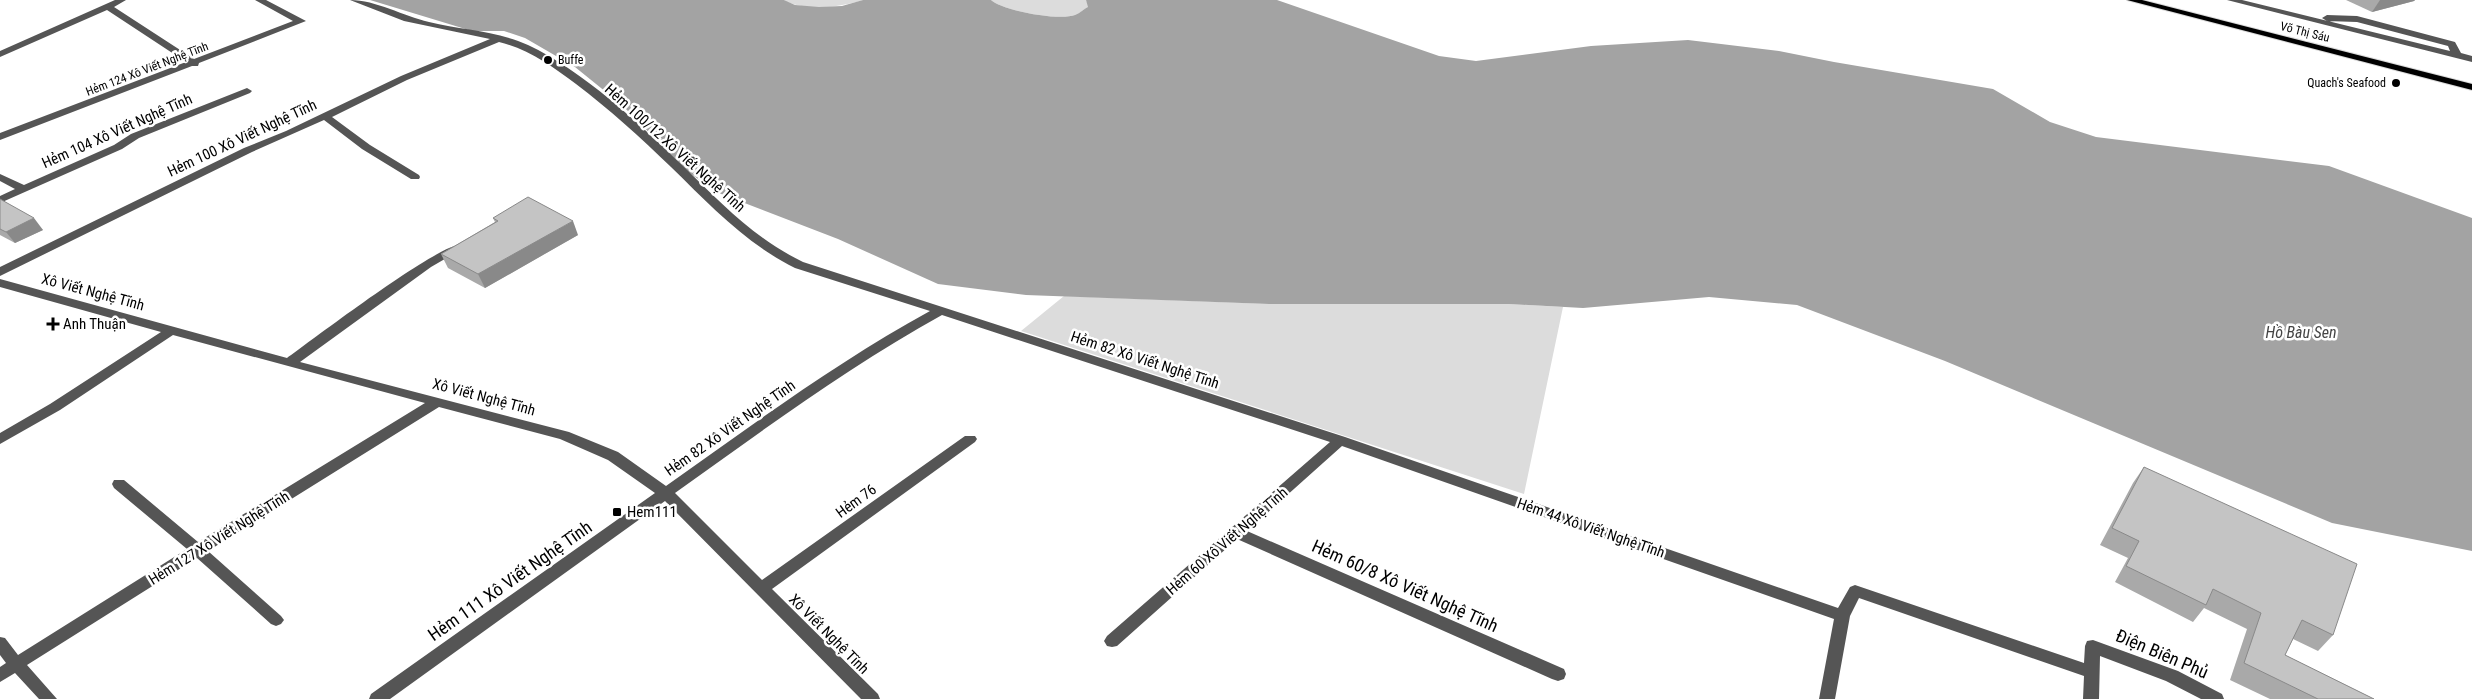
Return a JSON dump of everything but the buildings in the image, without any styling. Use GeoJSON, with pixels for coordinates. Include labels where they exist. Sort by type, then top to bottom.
{"type":"FeatureCollection","features":[{"type":"Feature","properties":{"kind":"main road","name":"Võ Thị Sáu"},"geometry":{"type":"LineString","coordinates":[[2131,0],[2472,87]]}},
{"type":"Feature","properties":{"kind":"street"},"geometry":{"type":"LineString","coordinates":[[0,54],[122,0]]}},
{"type":"Feature","properties":{"kind":"street","name":"Hẻm 124 Xô Viết Nghệ Tĩnh"},"geometry":{"type":"LineString","coordinates":[[0,137],[195,64],[301,21],[259,0]]}},
{"type":"Feature","properties":{"kind":"street","name":"Hẻm 100/12 Xô Viết Nghệ Tĩnh"},"geometry":{"type":"LineString","coordinates":[[354,0],[415,22],[500,38],[537,54],[591,92],[663,153],[742,230],[775,255]]}},
{"type":"Feature","properties":{"kind":"street"},"geometry":{"type":"LineString","coordinates":[[2231,0],[2472,59]]}},
{"type":"Feature","properties":{"kind":"street"},"geometry":{"type":"LineString","coordinates":[[107,6],[195,64]]}},
{"type":"Feature","properties":{"kind":"street","name":"Hẻm 100 Xô Viết Nghệ Tĩnh"},"geometry":{"type":"LineString","coordinates":[[0,272],[248,150],[404,78],[500,38]]}},
{"type":"Feature","properties":{"kind":"street","name":"Hẻm 104 Xô Viết Nghệ Tĩnh"},"geometry":{"type":"LineString","coordinates":[[0,200],[118,147],[135,136],[247,91]]}},
{"type":"Feature","properties":{"kind":"street"},"geometry":{"type":"LineString","coordinates":[[325,116],[366,147],[415,178]]}},
{"type":"Feature","properties":{"kind":"street"},"geometry":{"type":"LineString","coordinates":[[0,177],[22,189]]}},
{"type":"Feature","properties":{"kind":"street"},"geometry":{"type":"LineString","coordinates":[[289,363],[428,264],[471,240]]}},
{"type":"Feature","properties":{"kind":"street","name":"Hẻm 82 Xô Viết Nghệ Tĩnh"},"geometry":{"type":"LineString","coordinates":[[775,255],[799,265],[1340,440]]}},
{"type":"Feature","properties":{"kind":"street","name":"Xô Viết Nghệ Tĩnh"},"geometry":{"type":"LineString","coordinates":[[0,283],[289,363],[564,435],[613,456],[666,493],[872,699]]}},
{"type":"Feature","properties":{"kind":"street","name":"Hẻm 82 Xô Viết Nghệ Tĩnh"},"geometry":{"type":"LineString","coordinates":[[666,493],[790,404],[907,329],[940,311]]}},
{"type":"Feature","properties":{"kind":"street"},"geometry":{"type":"LineString","coordinates":[[0,439],[55,407],[172,330]]}},
{"type":"Feature","properties":{"kind":"street","name":"Hẻm 127 Xô Viết Nghệ Tĩnh"},"geometry":{"type":"LineString","coordinates":[[0,675],[57,637],[199,551],[438,401]]}},
{"type":"Feature","properties":{"kind":"street","name":"Hẻm 76"},"geometry":{"type":"LineString","coordinates":[[761,589],[970,439]]}},
{"type":"Feature","properties":{"kind":"street","name":"Hẻm 60 Xô Viết Nghệ Tĩnh"},"geometry":{"type":"LineString","coordinates":[[1112,640],[1238,533],[1340,440]]}},
{"type":"Feature","properties":{"kind":"street","name":"Hẻm 44 Xô Viết Nghệ Tĩnh"},"geometry":{"type":"LineString","coordinates":[[1340,440],[1842,616]]}},
{"type":"Feature","properties":{"kind":"street"},"geometry":{"type":"LineString","coordinates":[[119,484],[199,551],[276,620]]}},
{"type":"Feature","properties":{"kind":"street","name":"Hẻm 111 Xô Viết Nghệ Tĩnh"},"geometry":{"type":"LineString","coordinates":[[376,699],[666,493]]}},
{"type":"Feature","properties":{"kind":"street","name":"Hẻm 60/8 Xô Viết Nghệ Tĩnh"},"geometry":{"type":"LineString","coordinates":[[1238,533],[1558,674]]}},
{"type":"Feature","properties":{"kind":"street"},"geometry":{"type":"LineString","coordinates":[[1827,699],[1842,616],[1855,591],[2092,672],[2091,699]]}},
{"type":"Feature","properties":{"kind":"street"},"geometry":{"type":"LineString","coordinates":[[0,643],[17,665],[49,699]]}},
{"type":"Feature","properties":{"kind":"street","name":"Điện Biên Phủ"},"geometry":{"type":"LineString","coordinates":[[2092,672],[2093,646],[2172,676],[2216,699]]}},
{"type":"Feature","properties":{"kind":"shaded area"},"geometry":{"type":"Polygon","coordinates":[[[784,0],[863,0],[845,5],[812,7],[792,4],[784,0]]]}},
{"type":"Feature","properties":{"kind":"shaded area"},"geometry":{"type":"Polygon","coordinates":[[[991,0],[1086,0],[1089,7],[1075,15],[1057,17],[1007,8],[991,0]]]}},
{"type":"Feature","properties":{"kind":"shaded area"},"geometry":{"type":"Polygon","coordinates":[[[1064,296],[1269,304],[1509,304],[1563,307],[1524,494],[1021,331],[1064,296]]]}},
{"type":"Feature","properties":{"kind":"water","name":"Hồ Bàu Sen"},"geometry":{"type":"Polygon","coordinates":[[[370,0],[784,0],[795,5],[819,7],[842,6],[863,0],[991,0],[1007,8],[1032,14],[1068,17],[1088,7],[1086,0],[1277,0],[1439,56],[1476,61],[1591,46],[1688,40],[1779,51],[1993,89],[2050,122],[2096,137],[2329,166],[2472,218],[2472,551],[2332,523],[1945,361],[1797,305],[1709,297],[1583,308],[1509,304],[1269,304],[1026,295],[938,284],[838,239],[716,192],[687,171],[622,105],[575,67],[525,38],[504,31],[472,31],[370,0]]]}},
{"type":"Feature","properties":{"kind":"place","name":"Buffe"},"geometry":{"type":"Point","coordinates":[548,60]}},
{"type":"Feature","properties":{"kind":"place","name":"Quach's Seafood"},"geometry":{"type":"Point","coordinates":[2396,83]}},
{"type":"Feature","properties":{"kind":"place","name":"Anh Thuận"},"geometry":{"type":"Point","coordinates":[53,324]}},
{"type":"Feature","properties":{"kind":"place","name":"Hem111"},"geometry":{"type":"Point","coordinates":[617,512]}}]}
